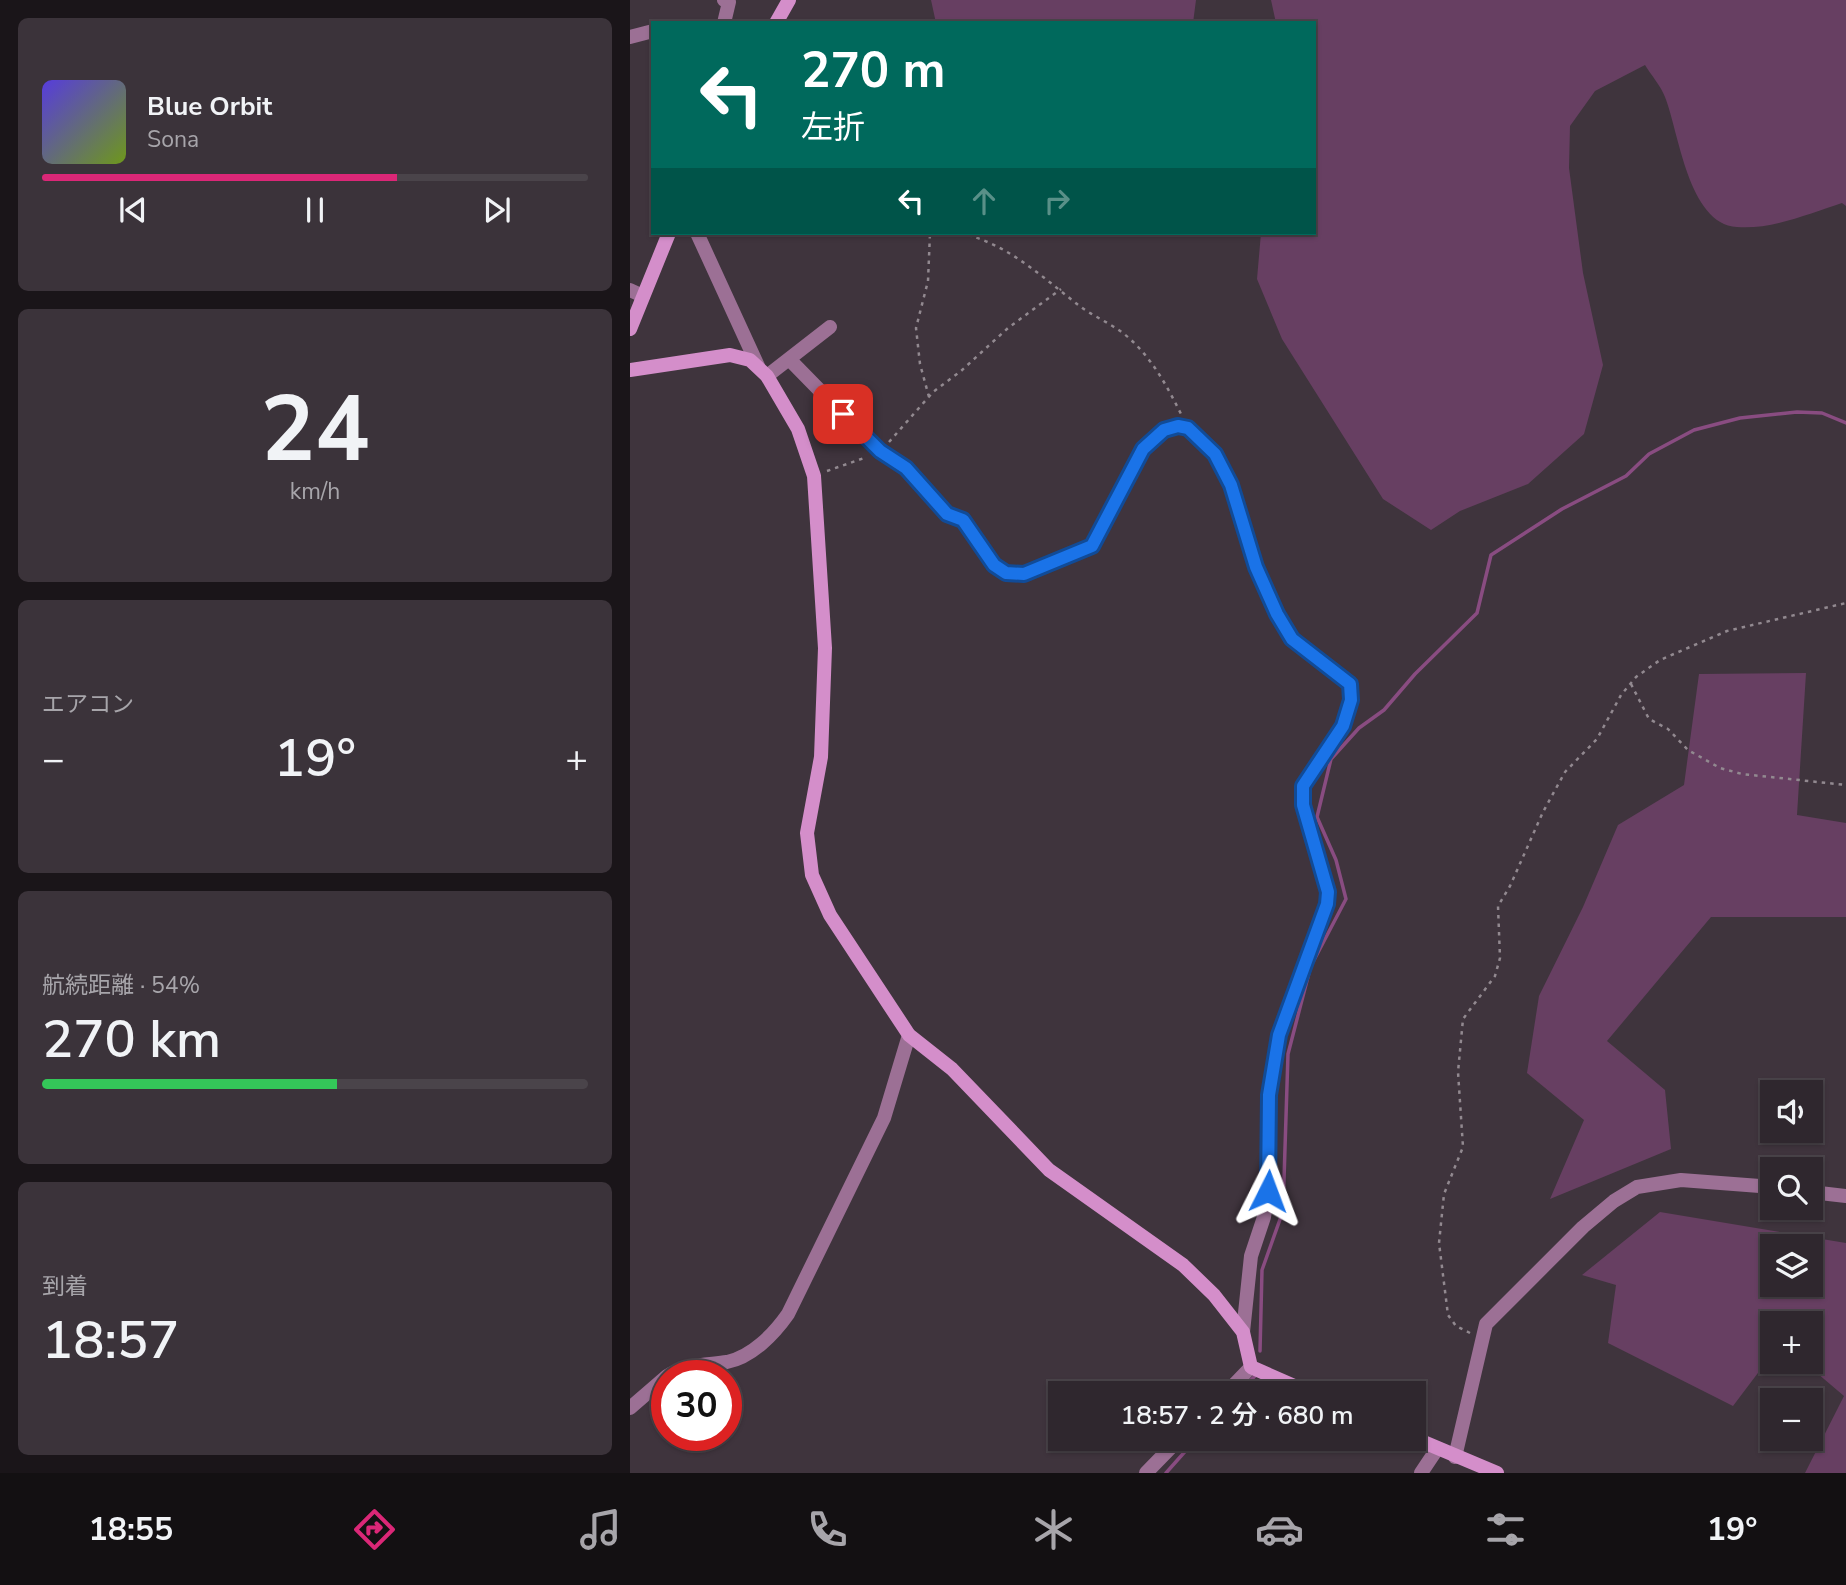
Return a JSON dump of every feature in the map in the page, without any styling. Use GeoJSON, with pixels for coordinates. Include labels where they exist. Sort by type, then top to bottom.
{"type":"FeatureCollection","features":[{"type":"Feature","properties":{"kind":"street"},"geometry":{"type":"LineString","coordinates":[[724,0],[729,2],[724,21]]}},
{"type":"Feature","properties":{"kind":"street"},"geometry":{"type":"LineString","coordinates":[[777,21],[789,0]]}},
{"type":"Feature","properties":{"kind":"street"},"geometry":{"type":"LineString","coordinates":[[630,37],[651,32]]}},
{"type":"Feature","properties":{"kind":"street"},"geometry":{"type":"LineString","coordinates":[[630,329],[637,293],[668,235]]}},
{"type":"Feature","properties":{"kind":"street"},"geometry":{"type":"LineString","coordinates":[[697,235],[762,371],[798,429],[814,476],[825,648],[821,757],[807,833],[812,875],[830,915],[909,1035],[952,1069],[1049,1170],[1183,1265],[1214,1295],[1242,1332]]}},
{"type":"Feature","properties":{"kind":"street"},"geometry":{"type":"LineString","coordinates":[[762,371],[789,359],[830,327]]}},
{"type":"Feature","properties":{"kind":"street"},"geometry":{"type":"LineString","coordinates":[[630,370],[730,355],[750,359],[762,371]]}},
{"type":"Feature","properties":{"kind":"street"},"geometry":{"type":"LineString","coordinates":[[789,359],[880,451],[906,468],[947,514],[963,520],[994,565],[1006,573],[1024,574],[1092,546],[1143,449],[1164,430],[1178,426],[1188,428],[1215,454],[1231,485],[1256,567],[1277,614],[1292,639],[1350,684],[1351,700],[1343,726],[1303,786],[1303,805],[1328,892],[1327,904],[1279,1035],[1269,1095],[1268,1191],[1264,1217],[1251,1256],[1242,1332],[1251,1367]]}},
{"type":"Feature","properties":{"kind":"street"},"geometry":{"type":"LineString","coordinates":[[733,1360],[756,1347],[781,1324],[884,1118],[909,1035]]}},
{"type":"Feature","properties":{"kind":"street"},"geometry":{"type":"LineString","coordinates":[[1455,1457],[1486,1324],[1583,1227],[1614,1201],[1637,1187],[1681,1180],[1760,1186]]}},
{"type":"Feature","properties":{"kind":"street"},"geometry":{"type":"LineString","coordinates":[[1823,1193],[1846,1196]]}},
{"type":"Feature","properties":{"kind":"street"},"geometry":{"type":"LineString","coordinates":[[1238,1381],[1251,1367]]}},
{"type":"Feature","properties":{"kind":"street"},"geometry":{"type":"LineString","coordinates":[[1251,1367],[1283,1381]]}},
{"type":"Feature","properties":{"kind":"street"},"geometry":{"type":"LineString","coordinates":[[630,1408],[651,1390]]}},
{"type":"Feature","properties":{"kind":"street"},"geometry":{"type":"LineString","coordinates":[[1426,1443],[1497,1473]]}},
{"type":"Feature","properties":{"kind":"street"},"geometry":{"type":"LineString","coordinates":[[1421,1473],[1437,1448]]}},
{"type":"Feature","properties":{"kind":"street"},"geometry":{"type":"LineString","coordinates":[[1146,1473],[1167,1451]]}},
{"type":"Feature","properties":{"kind":"path"},"geometry":{"type":"LineString","coordinates":[[929,397],[920,364],[916,328],[928,281],[930,235]]}},
{"type":"Feature","properties":{"kind":"path"},"geometry":{"type":"LineString","coordinates":[[970,235],[981,237],[1005,250],[1079,306],[1102,318],[1131,339],[1162,375],[1188,428]]}},
{"type":"Feature","properties":{"kind":"path"},"geometry":{"type":"LineString","coordinates":[[814,476],[880,451],[929,397],[1008,328],[1060,289]]}},
{"type":"Feature","properties":{"kind":"path"},"geometry":{"type":"LineString","coordinates":[[1483,1338],[1457,1326],[1448,1315],[1439,1243],[1444,1194],[1463,1147],[1458,1072],[1463,1018],[1495,976],[1500,958],[1498,906],[1510,886],[1543,812],[1565,772],[1597,739],[1621,695],[1660,660],[1727,631],[1846,603]]}},
{"type":"Feature","properties":{"kind":"path"},"geometry":{"type":"LineString","coordinates":[[1631,684],[1649,719],[1668,729],[1688,750],[1720,768],[1742,774],[1846,785]]}},
{"type":"Feature","properties":{"kind":"shaded area"},"geometry":{"type":"Polygon","coordinates":[[[931,0],[1196,0],[1193,21],[936,21],[931,0]]]}},
{"type":"Feature","properties":{"kind":"shaded area"},"geometry":{"type":"Polygon","coordinates":[[[1271,0],[1846,0],[1846,206],[1842,203],[1763,226],[1737,227],[1720,222],[1696,194],[1665,97],[1645,65],[1595,91],[1570,126],[1569,168],[1583,273],[1603,365],[1584,434],[1528,484],[1460,511],[1431,530],[1383,499],[1282,339],[1257,279],[1261,235],[1316,235],[1316,21],[1276,21],[1271,0]]]}},
{"type":"Feature","properties":{"kind":"shaded area"},"geometry":{"type":"Polygon","coordinates":[[[1806,673],[1797,815],[1846,823],[1846,917],[1711,917],[1607,1041],[1665,1090],[1671,1149],[1550,1199],[1584,1120],[1527,1073],[1539,996],[1583,907],[1618,825],[1684,785],[1699,674],[1806,673]]]}},
{"type":"Feature","properties":{"kind":"shaded area"},"geometry":{"type":"Polygon","coordinates":[[[1660,1212],[1792,1234],[1760,1234],[1760,1297],[1823,1297],[1823,1239],[1846,1243],[1846,1473],[1805,1473],[1816,1451],[1823,1451],[1823,1437],[1844,1396],[1818,1374],[1823,1374],[1823,1311],[1760,1311],[1760,1370],[1733,1406],[1608,1343],[1616,1285],[1582,1275],[1660,1212]]]}},
{"type":"Feature","properties":{"kind":"waterway"},"geometry":{"type":"LineString","coordinates":[[1313,962],[1346,899],[1336,860],[1317,817],[1331,759],[1359,728],[1384,710],[1415,674],[1477,613],[1491,555],[1562,509],[1626,476],[1649,454],[1694,430],[1740,418],[1797,412],[1822,413],[1846,423]]}},
{"type":"Feature","properties":{"kind":"waterway"},"geometry":{"type":"LineString","coordinates":[[1260,1351],[1262,1270],[1283,1211],[1288,1054],[1310,969]]}},
{"type":"Feature","properties":{"kind":"waterway"},"geometry":{"type":"LineString","coordinates":[[1250,1381],[1255,1376]]}},
{"type":"Feature","properties":{"kind":"waterway"},"geometry":{"type":"LineString","coordinates":[[1166,1473],[1185,1451]]}},
{"type":"Feature","properties":{"kind":"route"},"geometry":{"type":"LineString","coordinates":[[843,414],[880,451],[906,468],[947,514],[963,520],[994,565],[1006,573],[1024,574],[1092,546],[1143,449],[1164,430],[1178,426],[1188,428],[1215,454],[1231,485],[1256,567],[1277,614],[1292,639],[1350,684],[1351,700],[1343,726],[1303,786],[1303,805],[1328,892],[1327,904],[1302,966],[1279,1035],[1269,1095],[1268,1191]]}}]}
